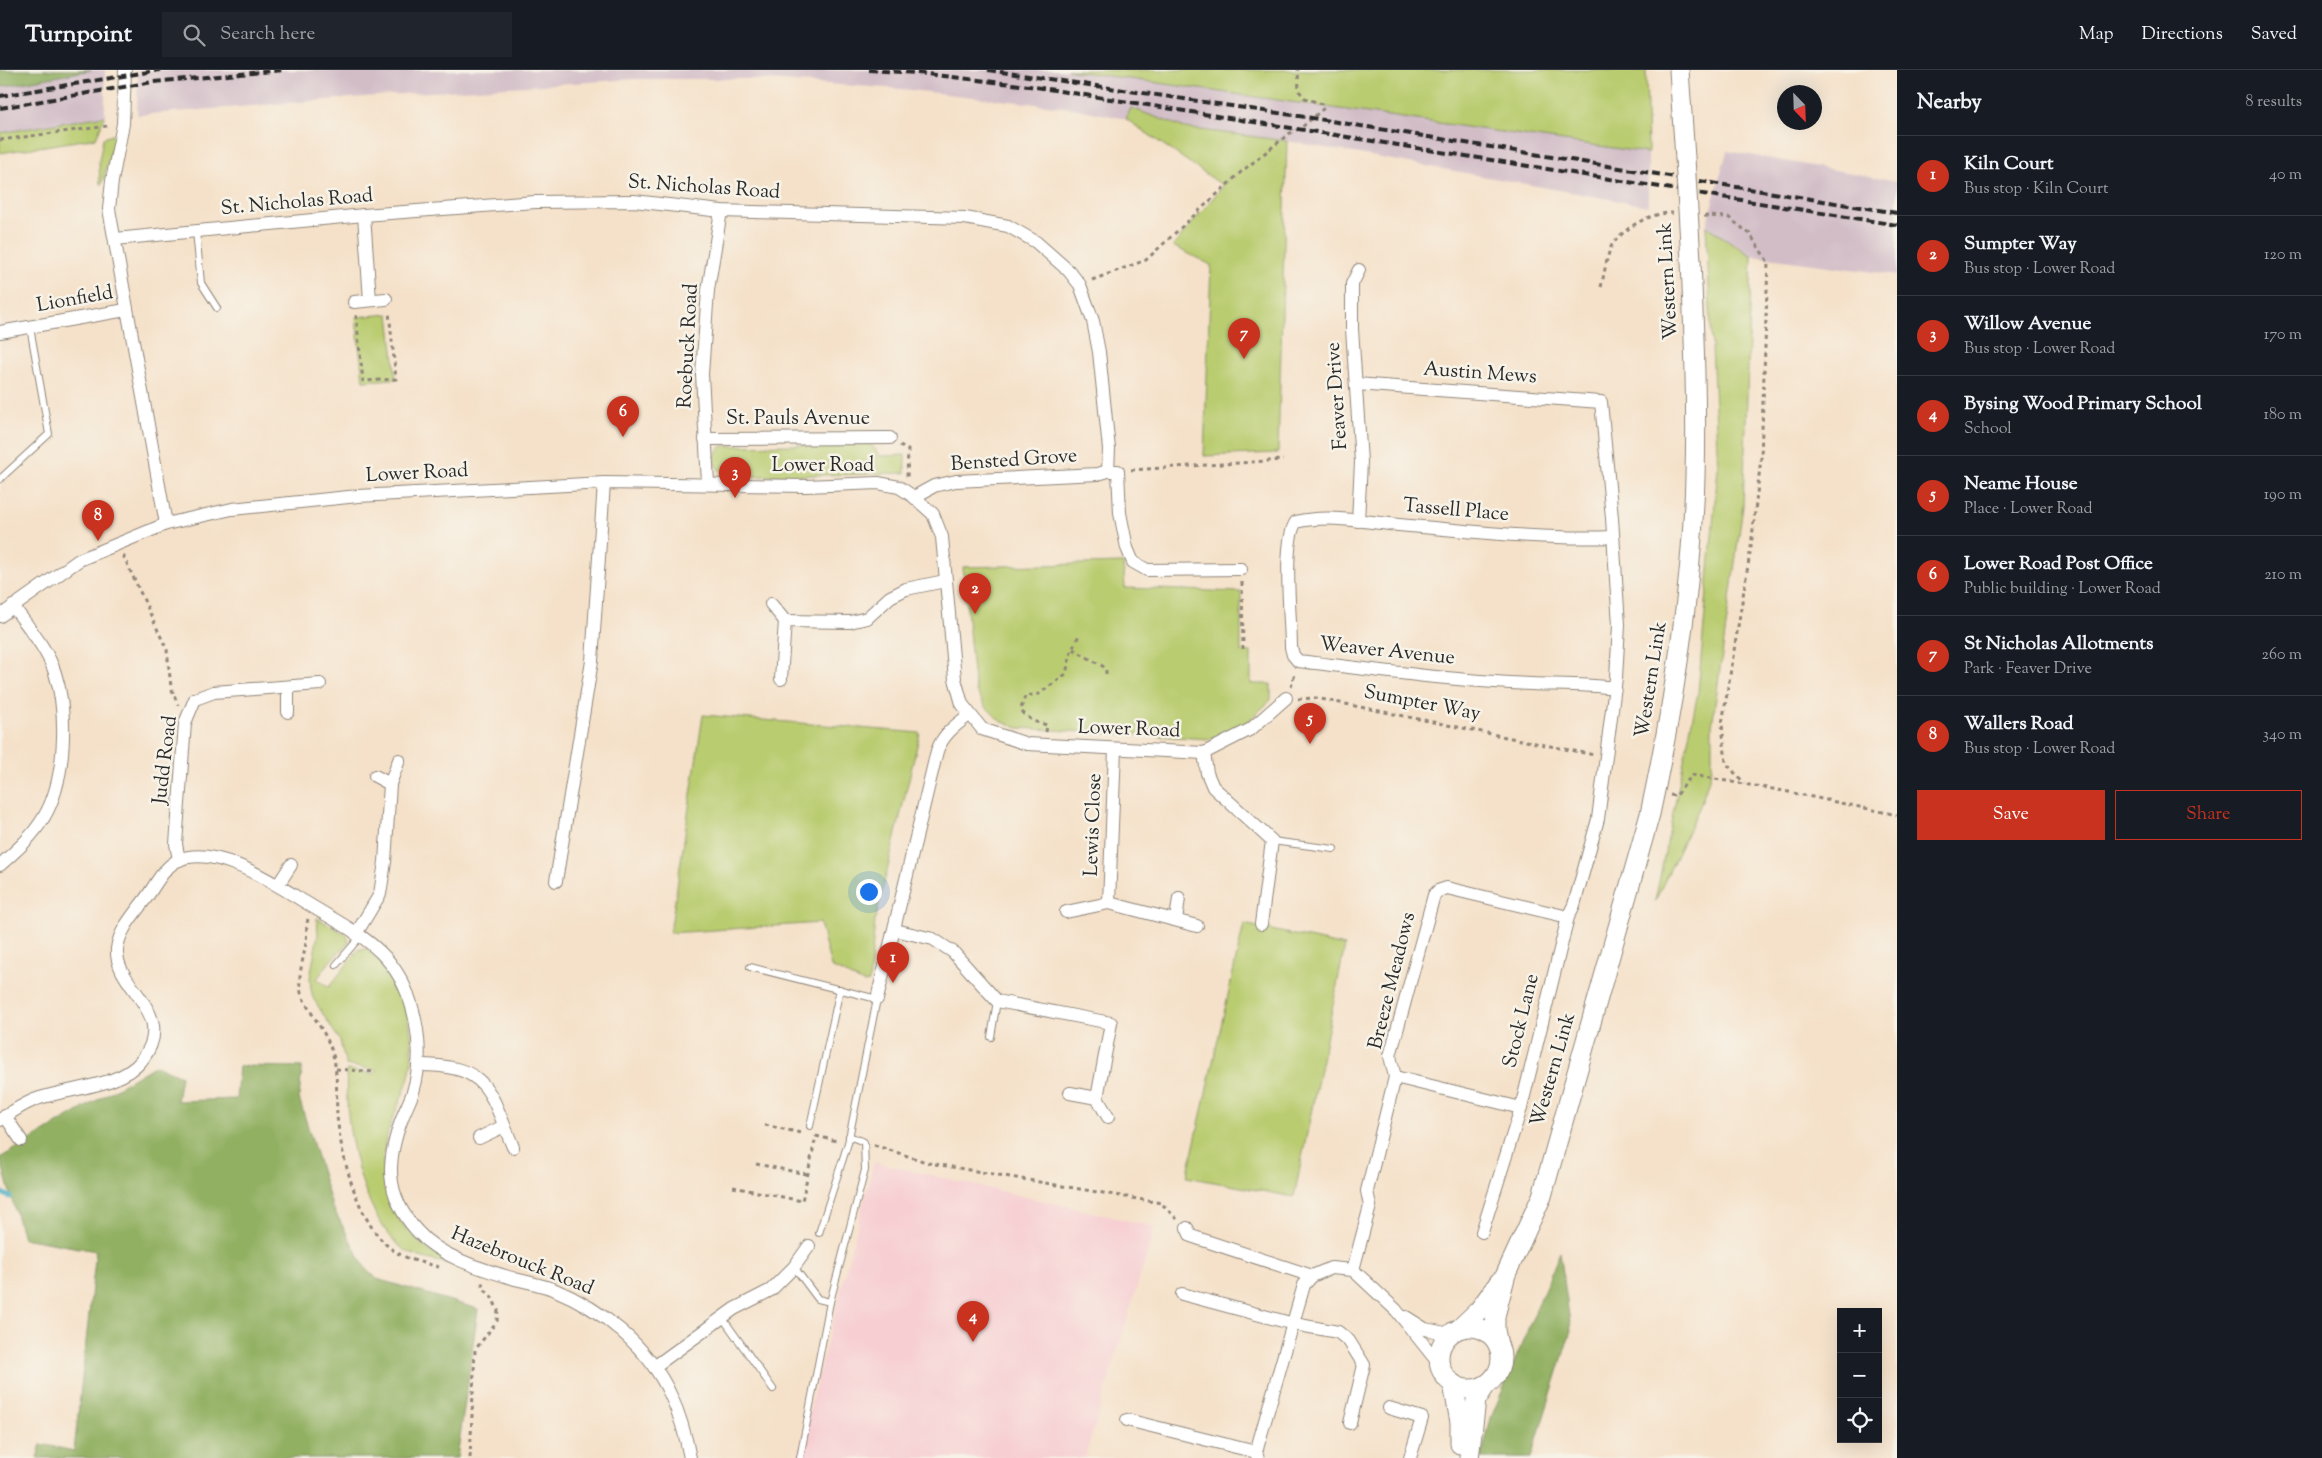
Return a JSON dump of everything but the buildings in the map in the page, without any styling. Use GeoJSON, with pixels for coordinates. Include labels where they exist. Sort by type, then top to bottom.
{"type":"FeatureCollection","features":[{"type":"Feature","properties":{"kind":"main road","name":"Western Link"},"geometry":{"type":"LineString","coordinates":[[1498,1345],[1495,1316],[1506,1274],[1542,1196],[1655,792],[1663,753],[1684,617],[1693,524],[1696,418],[1691,261],[1679,70]]}},
{"type":"Feature","properties":{"kind":"main road","name":"Western Link"},"geometry":{"type":"LineString","coordinates":[[1455,1331],[1479,1310],[1506,1274]]}},
{"type":"Feature","properties":{"kind":"main road"},"geometry":{"type":"LineString","coordinates":[[1460,1458],[1460,1422],[1453,1384],[1440,1365],[1441,1348],[1455,1331],[1478,1328],[1494,1337],[1501,1354],[1498,1371],[1476,1400],[1469,1458]]}},
{"type":"Feature","properties":{"kind":"main road"},"geometry":{"type":"LineString","coordinates":[[1453,1384],[1469,1389],[1486,1385]]}},
{"type":"Feature","properties":{"kind":"street"},"geometry":{"type":"LineString","coordinates":[[125,70],[123,124],[112,181],[109,209],[166,524]]}},
{"type":"Feature","properties":{"kind":"street","name":"St. Nicholas Road"},"geometry":{"type":"LineString","coordinates":[[115,239],[364,215],[535,202],[634,201],[720,211],[965,218],[1008,226],[1036,242],[1069,271],[1080,285],[1093,321],[1099,352],[1108,449],[1113,471]]}},
{"type":"Feature","properties":{"kind":"street","name":"Roebuck Road"},"geometry":{"type":"LineString","coordinates":[[708,483],[702,374],[708,290],[720,211]]}},
{"type":"Feature","properties":{"kind":"street"},"geometry":{"type":"LineString","coordinates":[[364,215],[370,300]]}},
{"type":"Feature","properties":{"kind":"street","name":"Feaver Drive"},"geometry":{"type":"LineString","coordinates":[[1358,521],[1361,462],[1352,284],[1359,270]]}},
{"type":"Feature","properties":{"kind":"street"},"geometry":{"type":"LineString","coordinates":[[354,302],[386,299]]}},
{"type":"Feature","properties":{"kind":"street","name":"Lionfield"},"geometry":{"type":"LineString","coordinates":[[0,332],[126,310]]}},
{"type":"Feature","properties":{"kind":"street","name":"Austin Mews"},"geometry":{"type":"LineString","coordinates":[[1356,384],[1601,402]]}},
{"type":"Feature","properties":{"kind":"street","name":"Stock Lane"},"geometry":{"type":"LineString","coordinates":[[1482,1232],[1521,1108],[1530,1062],[1568,917],[1574,905],[1598,819],[1615,688],[1619,626],[1601,402]]}},
{"type":"Feature","properties":{"kind":"street","name":"St. Pauls Avenue"},"geometry":{"type":"LineString","coordinates":[[705,439],[890,438]]}},
{"type":"Feature","properties":{"kind":"street"},"geometry":{"type":"LineString","coordinates":[[1113,471],[1127,548],[1133,562],[1148,570],[1241,569]]}},
{"type":"Feature","properties":{"kind":"street","name":"Bensted Grove"},"geometry":{"type":"LineString","coordinates":[[914,496],[934,486],[956,481],[1098,474],[1113,471]]}},
{"type":"Feature","properties":{"kind":"street"},"geometry":{"type":"LineString","coordinates":[[556,881],[592,661],[604,483]]}},
{"type":"Feature","properties":{"kind":"street","name":"Lower Road"},"geometry":{"type":"LineString","coordinates":[[0,616],[79,560],[166,524],[232,509],[358,496],[604,483],[708,483],[806,486],[878,483],[899,487],[914,496],[933,514],[942,538],[955,679],[962,704],[982,730],[1027,744],[1204,753],[1251,729],[1286,698]]}},
{"type":"Feature","properties":{"kind":"street","name":"Tassell Place"},"geometry":{"type":"LineString","coordinates":[[1296,522],[1306,520],[1358,521],[1569,539],[1613,537]]}},
{"type":"Feature","properties":{"kind":"street","name":"Weaver Avenue"},"geometry":{"type":"LineString","coordinates":[[1296,522],[1292,528],[1288,548],[1291,647],[1293,655],[1298,662],[1484,681],[1576,684],[1615,688]]}},
{"type":"Feature","properties":{"kind":"street"},"geometry":{"type":"LineString","coordinates":[[785,621],[850,622],[867,618],[890,597],[906,589],[945,581]]}},
{"type":"Feature","properties":{"kind":"street"},"geometry":{"type":"LineString","coordinates":[[771,604],[785,621],[781,679]]}},
{"type":"Feature","properties":{"kind":"street"},"geometry":{"type":"LineString","coordinates":[[0,864],[23,845],[44,817],[57,785],[63,744],[62,710],[56,673],[46,653],[12,606]]}},
{"type":"Feature","properties":{"kind":"street","name":"Judd Road"},"geometry":{"type":"LineString","coordinates":[[179,860],[176,844],[185,723],[195,699],[214,692],[320,684]]}},
{"type":"Feature","properties":{"kind":"street"},"geometry":{"type":"LineString","coordinates":[[288,687],[288,712]]}},
{"type":"Feature","properties":{"kind":"street"},"geometry":{"type":"LineString","coordinates":[[877,999],[941,740],[949,730],[969,715]]}},
{"type":"Feature","properties":{"kind":"street","name":"Lewis Close"},"geometry":{"type":"LineString","coordinates":[[1110,902],[1115,749]]}},
{"type":"Feature","properties":{"kind":"street"},"geometry":{"type":"LineString","coordinates":[[1204,753],[1207,773],[1213,787],[1272,841],[1261,924]]}},
{"type":"Feature","properties":{"kind":"street"},"geometry":{"type":"LineString","coordinates":[[358,935],[380,894],[385,862],[390,784],[399,760]]}},
{"type":"Feature","properties":{"kind":"street"},"geometry":{"type":"LineString","coordinates":[[375,776],[390,784]]}},
{"type":"Feature","properties":{"kind":"street","name":"Hazebrouck Road"},"geometry":{"type":"LineString","coordinates":[[179,860],[195,857],[239,864],[278,885],[358,935],[374,946],[388,960],[405,992],[417,1029],[418,1065],[413,1092],[392,1149],[390,1170],[393,1189],[401,1210],[417,1231],[434,1247],[485,1270],[552,1289],[589,1306],[623,1331],[654,1367],[671,1395],[690,1458]]}},
{"type":"Feature","properties":{"kind":"street"},"geometry":{"type":"LineString","coordinates":[[20,1140],[3,1118],[33,1100],[105,1083],[140,1064],[148,1050],[153,1030],[148,1010],[118,962],[117,948],[123,931],[165,871],[179,860]]}},
{"type":"Feature","properties":{"kind":"street"},"geometry":{"type":"LineString","coordinates":[[278,885],[291,865]]}},
{"type":"Feature","properties":{"kind":"street","name":"Breeze Meadows"},"geometry":{"type":"LineString","coordinates":[[1353,1270],[1370,1206],[1367,1191],[1396,1077],[1390,1056],[1434,895],[1438,891],[1447,888],[1568,917]]}},
{"type":"Feature","properties":{"kind":"street"},"geometry":{"type":"LineString","coordinates":[[1176,920],[1179,898]]}},
{"type":"Feature","properties":{"kind":"street","name":"Lewis Close"},"geometry":{"type":"LineString","coordinates":[[1066,912],[1110,902],[1198,926]]}},
{"type":"Feature","properties":{"kind":"street"},"geometry":{"type":"LineString","coordinates":[[895,930],[934,939],[952,952],[996,1001],[1111,1023],[1096,1098],[1108,1117]]}},
{"type":"Feature","properties":{"kind":"street"},"geometry":{"type":"LineString","coordinates":[[418,1065],[456,1068],[471,1073],[492,1096],[513,1147]]}},
{"type":"Feature","properties":{"kind":"street"},"geometry":{"type":"LineString","coordinates":[[1396,1077],[1521,1108]]}},
{"type":"Feature","properties":{"kind":"street"},"geometry":{"type":"LineString","coordinates":[[1070,1093],[1096,1098]]}},
{"type":"Feature","properties":{"kind":"street"},"geometry":{"type":"LineString","coordinates":[[479,1138],[504,1126]]}},
{"type":"Feature","properties":{"kind":"street"},"geometry":{"type":"LineString","coordinates":[[1187,1228],[1190,1236],[1312,1276]]}},
{"type":"Feature","properties":{"kind":"street"},"geometry":{"type":"LineString","coordinates":[[654,1367],[722,1317],[771,1290],[794,1267],[809,1246]]}},
{"type":"Feature","properties":{"kind":"street"},"geometry":{"type":"LineString","coordinates":[[1127,1420],[1257,1455],[1304,1285],[1312,1276],[1331,1268],[1353,1270],[1396,1310],[1440,1365]]}},
{"type":"Feature","properties":{"kind":"street"},"geometry":{"type":"LineString","coordinates":[[1182,1294],[1294,1324],[1338,1332],[1344,1335],[1364,1365],[1350,1423]]}},
{"type":"Feature","properties":{"kind":"street"},"geometry":{"type":"LineString","coordinates":[[1396,1310],[1425,1329],[1455,1331]]}},
{"type":"Feature","properties":{"kind":"street"},"geometry":{"type":"LineString","coordinates":[[1389,1408],[1422,1418],[1410,1458]]}},
{"type":"Feature","properties":{"kind":"lane"},"geometry":{"type":"LineString","coordinates":[[196,231],[201,283],[217,308]]}},
{"type":"Feature","properties":{"kind":"lane"},"geometry":{"type":"LineString","coordinates":[[0,479],[49,434],[30,327]]}},
{"type":"Feature","properties":{"kind":"lane"},"geometry":{"type":"LineString","coordinates":[[1272,841],[1334,849]]}},
{"type":"Feature","properties":{"kind":"lane"},"geometry":{"type":"LineString","coordinates":[[336,965],[358,935]]}},
{"type":"Feature","properties":{"kind":"lane"},"geometry":{"type":"LineString","coordinates":[[750,967],[877,999],[849,1136],[819,1233]]}},
{"type":"Feature","properties":{"kind":"lane"},"geometry":{"type":"LineString","coordinates":[[810,1126],[840,989]]}},
{"type":"Feature","properties":{"kind":"lane"},"geometry":{"type":"LineString","coordinates":[[992,1037],[996,1001]]}},
{"type":"Feature","properties":{"kind":"lane"},"geometry":{"type":"LineString","coordinates":[[800,1458],[824,1342],[830,1302],[865,1170],[864,1142],[849,1136]]}},
{"type":"Feature","properties":{"kind":"lane"},"geometry":{"type":"LineString","coordinates":[[794,1267],[818,1299],[830,1302]]}},
{"type":"Feature","properties":{"kind":"lane"},"geometry":{"type":"LineString","coordinates":[[722,1317],[773,1388]]}},
{"type":"Feature","properties":{"kind":"path"},"geometry":{"type":"LineString","coordinates":[[1080,285],[1146,260],[1241,172],[1290,133],[1301,128],[1324,108],[1322,104],[1305,98],[1299,91],[1298,70]]}},
{"type":"Feature","properties":{"kind":"path"},"geometry":{"type":"LineString","coordinates":[[0,140],[123,124]]}},
{"type":"Feature","properties":{"kind":"path"},"geometry":{"type":"LineString","coordinates":[[1601,287],[1612,246],[1639,221],[1664,213],[1682,214]]}},
{"type":"Feature","properties":{"kind":"path"},"geometry":{"type":"LineString","coordinates":[[1700,215],[1728,217],[1750,234],[1768,262],[1761,458],[1751,547],[1722,724],[1726,763],[1744,783]]}},
{"type":"Feature","properties":{"kind":"path"},"geometry":{"type":"LineString","coordinates":[[354,302],[363,380],[396,379],[386,299]]}},
{"type":"Feature","properties":{"kind":"path"},"geometry":{"type":"LineString","coordinates":[[890,438],[908,450],[908,476],[899,487]]}},
{"type":"Feature","properties":{"kind":"path"},"geometry":{"type":"LineString","coordinates":[[1113,471],[1283,460]]}},
{"type":"Feature","properties":{"kind":"path"},"geometry":{"type":"LineString","coordinates":[[118,543],[167,650],[171,687],[185,723]]}},
{"type":"Feature","properties":{"kind":"path"},"geometry":{"type":"LineString","coordinates":[[1241,569],[1243,649]]}},
{"type":"Feature","properties":{"kind":"path"},"geometry":{"type":"LineString","coordinates":[[1044,745],[1047,724],[1033,721],[1023,713],[1022,705],[1025,696],[1039,694],[1066,674],[1079,635]]}},
{"type":"Feature","properties":{"kind":"path"},"geometry":{"type":"LineString","coordinates":[[1073,649],[1106,668],[1106,674]]}},
{"type":"Feature","properties":{"kind":"path"},"geometry":{"type":"LineString","coordinates":[[1286,698],[1298,662]]}},
{"type":"Feature","properties":{"kind":"path","name":"Sumpter Way"},"geometry":{"type":"LineString","coordinates":[[1286,698],[1316,698],[1606,757]]}},
{"type":"Feature","properties":{"kind":"path"},"geometry":{"type":"LineString","coordinates":[[1655,792],[1676,796],[1692,775],[1744,783],[1897,814]]}},
{"type":"Feature","properties":{"kind":"path"},"geometry":{"type":"LineString","coordinates":[[314,907],[307,921],[300,984],[302,996],[326,1036],[336,1069],[339,1133],[349,1172],[370,1225],[385,1244],[395,1252],[447,1269]]}},
{"type":"Feature","properties":{"kind":"path"},"geometry":{"type":"LineString","coordinates":[[336,1069],[376,1072]]}},
{"type":"Feature","properties":{"kind":"path"},"geometry":{"type":"LineString","coordinates":[[732,1187],[802,1201],[816,1136]]}},
{"type":"Feature","properties":{"kind":"path"},"geometry":{"type":"LineString","coordinates":[[864,1142],[929,1163],[1161,1203],[1187,1228]]}},
{"type":"Feature","properties":{"kind":"path"},"geometry":{"type":"LineString","coordinates":[[756,1164],[807,1174]]}},
{"type":"Feature","properties":{"kind":"path"},"geometry":{"type":"LineString","coordinates":[[470,1458],[475,1350],[497,1321],[498,1310],[491,1296],[483,1288],[485,1270]]}},
{"type":"Feature","properties":{"kind":"shaded area"},"geometry":{"type":"Polygon","coordinates":[[[0,70],[105,70],[105,116],[0,133],[0,70]]]}},
{"type":"Feature","properties":{"kind":"shaded area"},"geometry":{"type":"Polygon","coordinates":[[[138,70],[1067,70],[1648,153],[1648,206],[1287,141],[1185,128],[1131,108],[1126,119],[1073,108],[901,89],[752,79],[636,79],[415,93],[137,115],[138,70]]]}},
{"type":"Feature","properties":{"kind":"shaded area"},"geometry":{"type":"Polygon","coordinates":[[[1727,151],[1897,181],[1897,275],[1752,256],[1706,226],[1727,151]]]}},
{"type":"Feature","properties":{"kind":"shaded area"},"geometry":{"type":"Polygon","coordinates":[[[874,1162],[1155,1227],[1085,1458],[797,1458],[874,1162]]]}},
{"type":"Feature","properties":{"kind":"green space"},"geometry":{"type":"Polygon","coordinates":[[[0,70],[91,70],[0,87],[0,70]]]}},
{"type":"Feature","properties":{"kind":"green space"},"geometry":{"type":"Polygon","coordinates":[[[1067,70],[1646,70],[1648,153],[1067,70]]]}},
{"type":"Feature","properties":{"kind":"green space"},"geometry":{"type":"Polygon","coordinates":[[[1131,108],[1185,128],[1287,141],[1278,453],[1204,456],[1211,265],[1173,246],[1227,181],[1222,185],[1126,119],[1131,108]]]}},
{"type":"Feature","properties":{"kind":"green space"},"geometry":{"type":"Polygon","coordinates":[[[105,116],[96,138],[0,153],[0,133],[105,116]]]}},
{"type":"Feature","properties":{"kind":"green space"},"geometry":{"type":"Polygon","coordinates":[[[116,134],[102,184],[100,184],[99,161],[103,138],[116,134]]]}},
{"type":"Feature","properties":{"kind":"green space"},"geometry":{"type":"Polygon","coordinates":[[[1706,226],[1752,256],[1743,506],[1712,726],[1712,769],[1700,806],[1655,901],[1698,692],[1718,468],[1706,226]]]}},
{"type":"Feature","properties":{"kind":"green space"},"geometry":{"type":"Polygon","coordinates":[[[389,314],[396,379],[363,381],[356,317],[389,314]]]}},
{"type":"Feature","properties":{"kind":"green space"},"geometry":{"type":"Polygon","coordinates":[[[871,444],[880,456],[905,455],[905,473],[729,477],[720,471],[715,463],[715,455],[722,446],[871,444]]]}},
{"type":"Feature","properties":{"kind":"green space"},"geometry":{"type":"Polygon","coordinates":[[[1123,563],[1125,588],[1241,592],[1241,651],[1251,652],[1251,684],[1271,684],[1271,700],[1236,730],[1209,739],[1018,728],[1000,721],[986,707],[976,691],[963,567],[1123,563]]]}},
{"type":"Feature","properties":{"kind":"green space"},"geometry":{"type":"Polygon","coordinates":[[[703,715],[920,733],[875,921],[869,982],[864,983],[831,967],[820,923],[670,933],[703,715]]]}},
{"type":"Feature","properties":{"kind":"green space"},"geometry":{"type":"Polygon","coordinates":[[[317,918],[347,935],[349,943],[331,960],[317,979],[329,987],[359,949],[367,949],[388,970],[400,993],[411,1033],[412,1060],[408,1081],[386,1139],[383,1160],[384,1180],[396,1215],[407,1230],[436,1255],[454,1265],[421,1257],[403,1249],[388,1234],[365,1191],[357,1166],[348,1115],[347,1070],[375,1074],[375,1070],[346,1065],[340,1041],[313,998],[310,978],[318,934],[317,918]]]}},
{"type":"Feature","properties":{"kind":"green space"},"geometry":{"type":"Polygon","coordinates":[[[1244,924],[1345,946],[1294,1197],[1187,1177],[1244,924]]]}},
{"type":"Feature","properties":{"kind":"green space"},"geometry":{"type":"Polygon","coordinates":[[[156,1065],[181,1076],[177,1101],[236,1099],[239,1066],[302,1067],[299,1098],[332,1206],[364,1266],[377,1279],[478,1309],[457,1458],[37,1458],[41,1444],[74,1451],[96,1251],[23,1238],[0,1158],[156,1065]]]}},
{"type":"Feature","properties":{"kind":"green space"},"geometry":{"type":"Polygon","coordinates":[[[1560,1252],[1571,1330],[1531,1458],[1481,1458],[1491,1418],[1560,1252]]]}},
{"type":"Feature","properties":{"kind":"waterway"},"geometry":{"type":"LineString","coordinates":[[0,1192],[10,1197]]}},
{"type":"Feature","properties":{"kind":"railway"},"geometry":{"type":"LineString","coordinates":[[0,96],[160,70]]}},
{"type":"Feature","properties":{"kind":"railway"},"geometry":{"type":"LineString","coordinates":[[0,108],[153,82],[284,70]]}},
{"type":"Feature","properties":{"kind":"railway"},"geometry":{"type":"LineString","coordinates":[[869,70],[918,73],[1029,86],[1897,225]]}},
{"type":"Feature","properties":{"kind":"railway"},"geometry":{"type":"LineString","coordinates":[[988,70],[1312,118],[1897,213]]}},
{"type":"Feature","properties":{"kind":"place","name":"St Nicholas Allotments"},"geometry":{"type":"Point","coordinates":[1244,359]}},
{"type":"Feature","properties":{"kind":"place","name":"Lower Road Post Office"},"geometry":{"type":"Point","coordinates":[623,437]}},
{"type":"Feature","properties":{"kind":"place","name":"Willow Avenue"},"geometry":{"type":"Point","coordinates":[735,498]}},
{"type":"Feature","properties":{"kind":"place","name":"Wallers Road"},"geometry":{"type":"Point","coordinates":[98,541]}},
{"type":"Feature","properties":{"kind":"place","name":"Sumpter Way"},"geometry":{"type":"Point","coordinates":[975,614]}},
{"type":"Feature","properties":{"kind":"place","name":"Neame House"},"geometry":{"type":"Point","coordinates":[1310,744]}},
{"type":"Feature","properties":{"kind":"place","name":"Kiln Court"},"geometry":{"type":"Point","coordinates":[893,983]}},
{"type":"Feature","properties":{"kind":"place","name":"Bysing Wood Primary School"},"geometry":{"type":"Point","coordinates":[973,1342]}}]}
